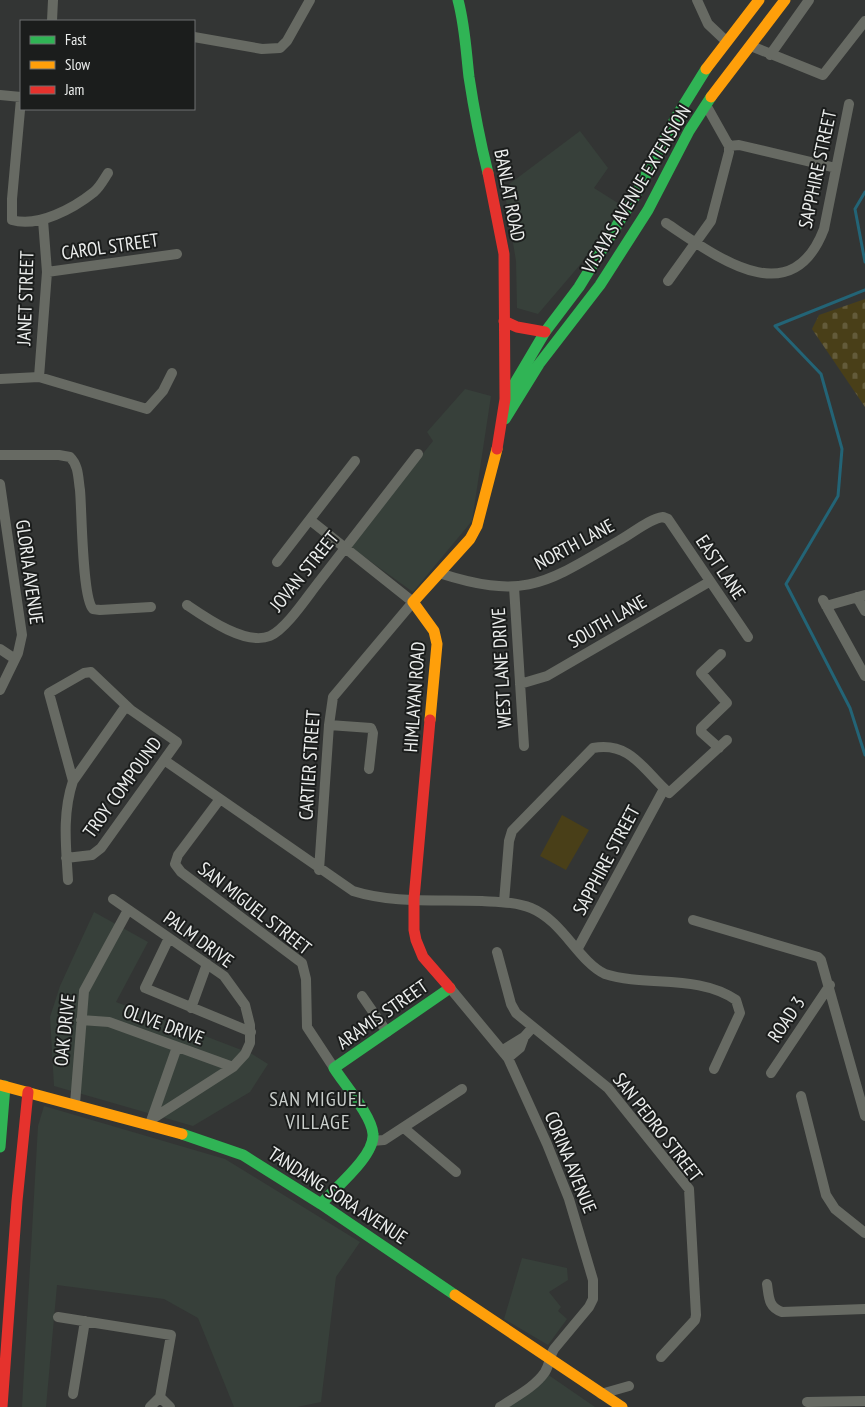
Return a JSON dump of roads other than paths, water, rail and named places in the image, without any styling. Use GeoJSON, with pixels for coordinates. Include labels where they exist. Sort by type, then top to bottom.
{"type":"FeatureCollection","features":[{"type":"Feature","properties":{"kind":"street"},"geometry":{"type":"LineString","coordinates":[[52,20],[53,0]]}},
{"type":"Feature","properties":{"kind":"street"},"geometry":{"type":"LineString","coordinates":[[195,37],[262,49],[280,48],[287,42],[310,0]]}},
{"type":"Feature","properties":{"kind":"street","name":"BANLAT ROAD"},"geometry":{"type":"LineString","coordinates":[[458,0],[464,21],[468,75],[478,131],[504,254],[505,399]]}},
{"type":"Feature","properties":{"kind":"street"},"geometry":{"type":"LineString","coordinates":[[697,0],[708,24],[726,42]]}},
{"type":"Feature","properties":{"kind":"street","name":"VISAYAS AVENUE EXTENSION"},"geometry":{"type":"LineString","coordinates":[[505,399],[545,332],[578,286],[634,196],[675,119],[726,42],[759,0]]}},
{"type":"Feature","properties":{"kind":"street"},"geometry":{"type":"LineString","coordinates":[[770,55],[809,0]]}},
{"type":"Feature","properties":{"kind":"street","name":"VISAYAS AVENUE EXTENSION"},"geometry":{"type":"LineString","coordinates":[[503,422],[539,364],[600,285],[648,210],[689,131],[706,105],[751,46],[781,1]]}},
{"type":"Feature","properties":{"kind":"street"},"geometry":{"type":"LineString","coordinates":[[751,46],[822,75],[865,21]]}},
{"type":"Feature","properties":{"kind":"street"},"geometry":{"type":"LineString","coordinates":[[0,96],[20,98]]}},
{"type":"Feature","properties":{"kind":"street","name":"SAPPHIRE STREET"},"geometry":{"type":"LineString","coordinates":[[666,224],[731,264],[753,272],[777,273],[793,269],[817,247],[824,229],[849,104]]}},
{"type":"Feature","properties":{"kind":"street"},"geometry":{"type":"LineString","coordinates":[[668,282],[715,213],[728,146],[706,105]]}},
{"type":"Feature","properties":{"kind":"street"},"geometry":{"type":"LineString","coordinates":[[20,109],[12,199],[12,220],[18,222],[43,220],[96,191],[108,173]]}},
{"type":"Feature","properties":{"kind":"street"},"geometry":{"type":"LineString","coordinates":[[728,146],[739,145],[836,168]]}},
{"type":"Feature","properties":{"kind":"street","name":"JANET STREET"},"geometry":{"type":"LineString","coordinates":[[39,377],[47,272],[43,220]]}},
{"type":"Feature","properties":{"kind":"street","name":"CAROL STREET"},"geometry":{"type":"LineString","coordinates":[[47,272],[178,254]]}},
{"type":"Feature","properties":{"kind":"street"},"geometry":{"type":"LineString","coordinates":[[504,321],[517,328],[545,332]]}},
{"type":"Feature","properties":{"kind":"street"},"geometry":{"type":"LineString","coordinates":[[0,379],[39,377],[147,410],[163,390],[172,373]]}},
{"type":"Feature","properties":{"kind":"street"},"geometry":{"type":"LineString","coordinates":[[310,520],[413,602],[470,539],[477,526],[503,422],[505,399]]}},
{"type":"Feature","properties":{"kind":"street","name":"JOVAN STREET"},"geometry":{"type":"LineString","coordinates":[[186,605],[241,635],[258,638],[270,636],[282,627],[418,454]]}},
{"type":"Feature","properties":{"kind":"street"},"geometry":{"type":"LineString","coordinates":[[0,455],[59,455],[70,457],[77,468],[84,532],[84,578],[88,605],[93,609],[100,610],[151,606]]}},
{"type":"Feature","properties":{"kind":"street"},"geometry":{"type":"LineString","coordinates":[[277,562],[356,461]]}},
{"type":"Feature","properties":{"kind":"street","name":"GLORIA AVENUE"},"geometry":{"type":"LineString","coordinates":[[0,484],[5,548],[22,635],[15,659],[0,690]]}},
{"type":"Feature","properties":{"kind":"street","name":"NORTH LANE"},"geometry":{"type":"LineString","coordinates":[[439,573],[474,584],[514,587],[557,576],[659,518],[664,517]]}},
{"type":"Feature","properties":{"kind":"street","name":"EAST LANE"},"geometry":{"type":"LineString","coordinates":[[664,517],[668,519],[748,637]]}},
{"type":"Feature","properties":{"kind":"street","name":"SOUTH LANE"},"geometry":{"type":"LineString","coordinates":[[520,684],[547,676],[709,582]]}},
{"type":"Feature","properties":{"kind":"street","name":"WEST LANE DRIVE"},"geometry":{"type":"LineString","coordinates":[[514,587],[524,746]]}},
{"type":"Feature","properties":{"kind":"street"},"geometry":{"type":"LineString","coordinates":[[865,611],[861,596],[825,603],[865,676]]}},
{"type":"Feature","properties":{"kind":"street","name":"CARTIER STREET"},"geometry":{"type":"LineString","coordinates":[[319,870],[330,708],[338,689],[413,602]]}},
{"type":"Feature","properties":{"kind":"street","name":"HIMLAYAN ROAD"},"geometry":{"type":"LineString","coordinates":[[413,602],[434,631],[438,644],[414,899],[413,933],[415,945],[422,957],[450,988]]}},
{"type":"Feature","properties":{"kind":"street"},"geometry":{"type":"LineString","coordinates":[[0,649],[15,659]]}},
{"type":"Feature","properties":{"kind":"street"},"geometry":{"type":"LineString","coordinates":[[719,748],[701,732],[701,728],[727,703],[700,673],[721,654]]}},
{"type":"Feature","properties":{"kind":"street","name":"TROY COMPOUND"},"geometry":{"type":"LineString","coordinates":[[66,858],[92,855],[101,848],[177,742],[126,706],[91,672],[84,673],[49,693],[74,781]]}},
{"type":"Feature","properties":{"kind":"street","name":"TROY COMPOUND"},"geometry":{"type":"LineString","coordinates":[[68,880],[65,819],[74,781],[126,706]]}},
{"type":"Feature","properties":{"kind":"street"},"geometry":{"type":"LineString","coordinates":[[329,725],[371,728],[373,732],[369,769]]}},
{"type":"Feature","properties":{"kind":"street","name":"SAPPHIRE STREET"},"geometry":{"type":"LineString","coordinates":[[578,948],[667,791],[727,740]]}},
{"type":"Feature","properties":{"kind":"street"},"geometry":{"type":"LineString","coordinates":[[504,902],[509,841],[512,831],[592,748],[606,745],[620,748],[629,754],[667,791]]}},
{"type":"Feature","properties":{"kind":"street"},"geometry":{"type":"LineString","coordinates":[[164,760],[319,870],[358,893],[374,897],[504,902],[538,911],[550,920],[592,965],[605,974],[698,986],[727,994],[736,1000],[740,1013],[714,1069]]}},
{"type":"Feature","properties":{"kind":"street","name":"SAN MIGUEL STREET"},"geometry":{"type":"LineString","coordinates":[[220,799],[178,855],[175,864],[181,872],[302,963],[306,979],[307,1027],[371,1128],[372,1141]]}},
{"type":"Feature","properties":{"kind":"street","name":"PALM DRIVE"},"geometry":{"type":"LineString","coordinates":[[114,899],[224,976],[238,994],[249,1016],[251,1032]]}},
{"type":"Feature","properties":{"kind":"street","name":"OAK DRIVE"},"geometry":{"type":"LineString","coordinates":[[75,1104],[84,991],[88,980],[128,910]]}},
{"type":"Feature","properties":{"kind":"street"},"geometry":{"type":"LineString","coordinates":[[693,920],[818,957],[823,964],[830,985],[865,1116]]}},
{"type":"Feature","properties":{"kind":"street"},"geometry":{"type":"LineString","coordinates":[[151,1123],[234,1067],[245,1054],[251,1032],[145,988],[169,938]]}},
{"type":"Feature","properties":{"kind":"street","name":"SAN PEDRO STREET"},"geometry":{"type":"LineString","coordinates":[[497,952],[513,1009],[608,1088],[689,1190],[696,1316],[695,1320],[661,1357]]}},
{"type":"Feature","properties":{"kind":"street"},"geometry":{"type":"LineString","coordinates":[[191,1008],[207,964]]}},
{"type":"Feature","properties":{"kind":"street","name":"ROAD 3"},"geometry":{"type":"LineString","coordinates":[[772,1073],[830,985]]}},
{"type":"Feature","properties":{"kind":"street","name":"ARAMIS STREET"},"geometry":{"type":"LineString","coordinates":[[334,1068],[450,988]]}},
{"type":"Feature","properties":{"kind":"street","name":"CORINA AVENUE"},"geometry":{"type":"LineString","coordinates":[[450,988],[505,1054],[569,1200],[593,1280],[593,1299],[589,1307],[549,1357],[548,1365],[541,1377],[500,1407]]}},
{"type":"Feature","properties":{"kind":"street"},"geometry":{"type":"LineString","coordinates":[[362,996],[387,1032]]}},
{"type":"Feature","properties":{"kind":"street","name":"OLIVE DRIVE"},"geometry":{"type":"LineString","coordinates":[[81,1020],[109,1022],[234,1067]]}},
{"type":"Feature","properties":{"kind":"street"},"geometry":{"type":"LineString","coordinates":[[505,1054],[533,1027]]}},
{"type":"Feature","properties":{"kind":"street"},"geometry":{"type":"LineString","coordinates":[[151,1123],[177,1047]]}},
{"type":"Feature","properties":{"kind":"street"},"geometry":{"type":"LineString","coordinates":[[0,1146],[3,1085]]}},
{"type":"Feature","properties":{"kind":"street","name":"TANDANG SORA AVENUE"},"geometry":{"type":"LineString","coordinates":[[3,1085],[151,1123],[243,1155],[321,1204],[622,1407]]}},
{"type":"Feature","properties":{"kind":"street"},"geometry":{"type":"LineString","coordinates":[[321,1204],[368,1152],[372,1141],[384,1140],[462,1088]]}},
{"type":"Feature","properties":{"kind":"street"},"geometry":{"type":"LineString","coordinates":[[2,1407],[5,1293],[28,1092]]}},
{"type":"Feature","properties":{"kind":"street"},"geometry":{"type":"LineString","coordinates":[[801,1096],[826,1195],[835,1209],[865,1233]]}},
{"type":"Feature","properties":{"kind":"street"},"geometry":{"type":"LineString","coordinates":[[404,1128],[456,1172]]}},
{"type":"Feature","properties":{"kind":"street"},"geometry":{"type":"LineString","coordinates":[[767,1284],[770,1303],[776,1310],[782,1312],[865,1309]]}},
{"type":"Feature","properties":{"kind":"street"},"geometry":{"type":"LineString","coordinates":[[58,1317],[171,1335],[160,1397],[150,1407]]}},
{"type":"Feature","properties":{"kind":"street"},"geometry":{"type":"LineString","coordinates":[[74,1394],[85,1321]]}},
{"type":"Feature","properties":{"kind":"street"},"geometry":{"type":"LineString","coordinates":[[601,1394],[629,1386]]}},
{"type":"Feature","properties":{"kind":"street"},"geometry":{"type":"LineString","coordinates":[[160,1397],[170,1407]]}},
{"type":"Feature","properties":{"kind":"street"},"geometry":{"type":"LineString","coordinates":[[807,1402],[865,1401]]}},
{"type":"Feature","properties":{"kind":"waterway"},"geometry":{"type":"LineString","coordinates":[[865,192],[855,209],[865,262]]}},
{"type":"Feature","properties":{"kind":"waterway"},"geometry":{"type":"LineString","coordinates":[[865,290],[775,326],[821,374],[842,449],[838,496],[786,584],[850,708],[865,755]]}},
{"type":"Feature","properties":{"kind":"district","name":"SAN MIGUEL VILLAGE"},"geometry":{"type":"Point","coordinates":[318,1110]}}]}
